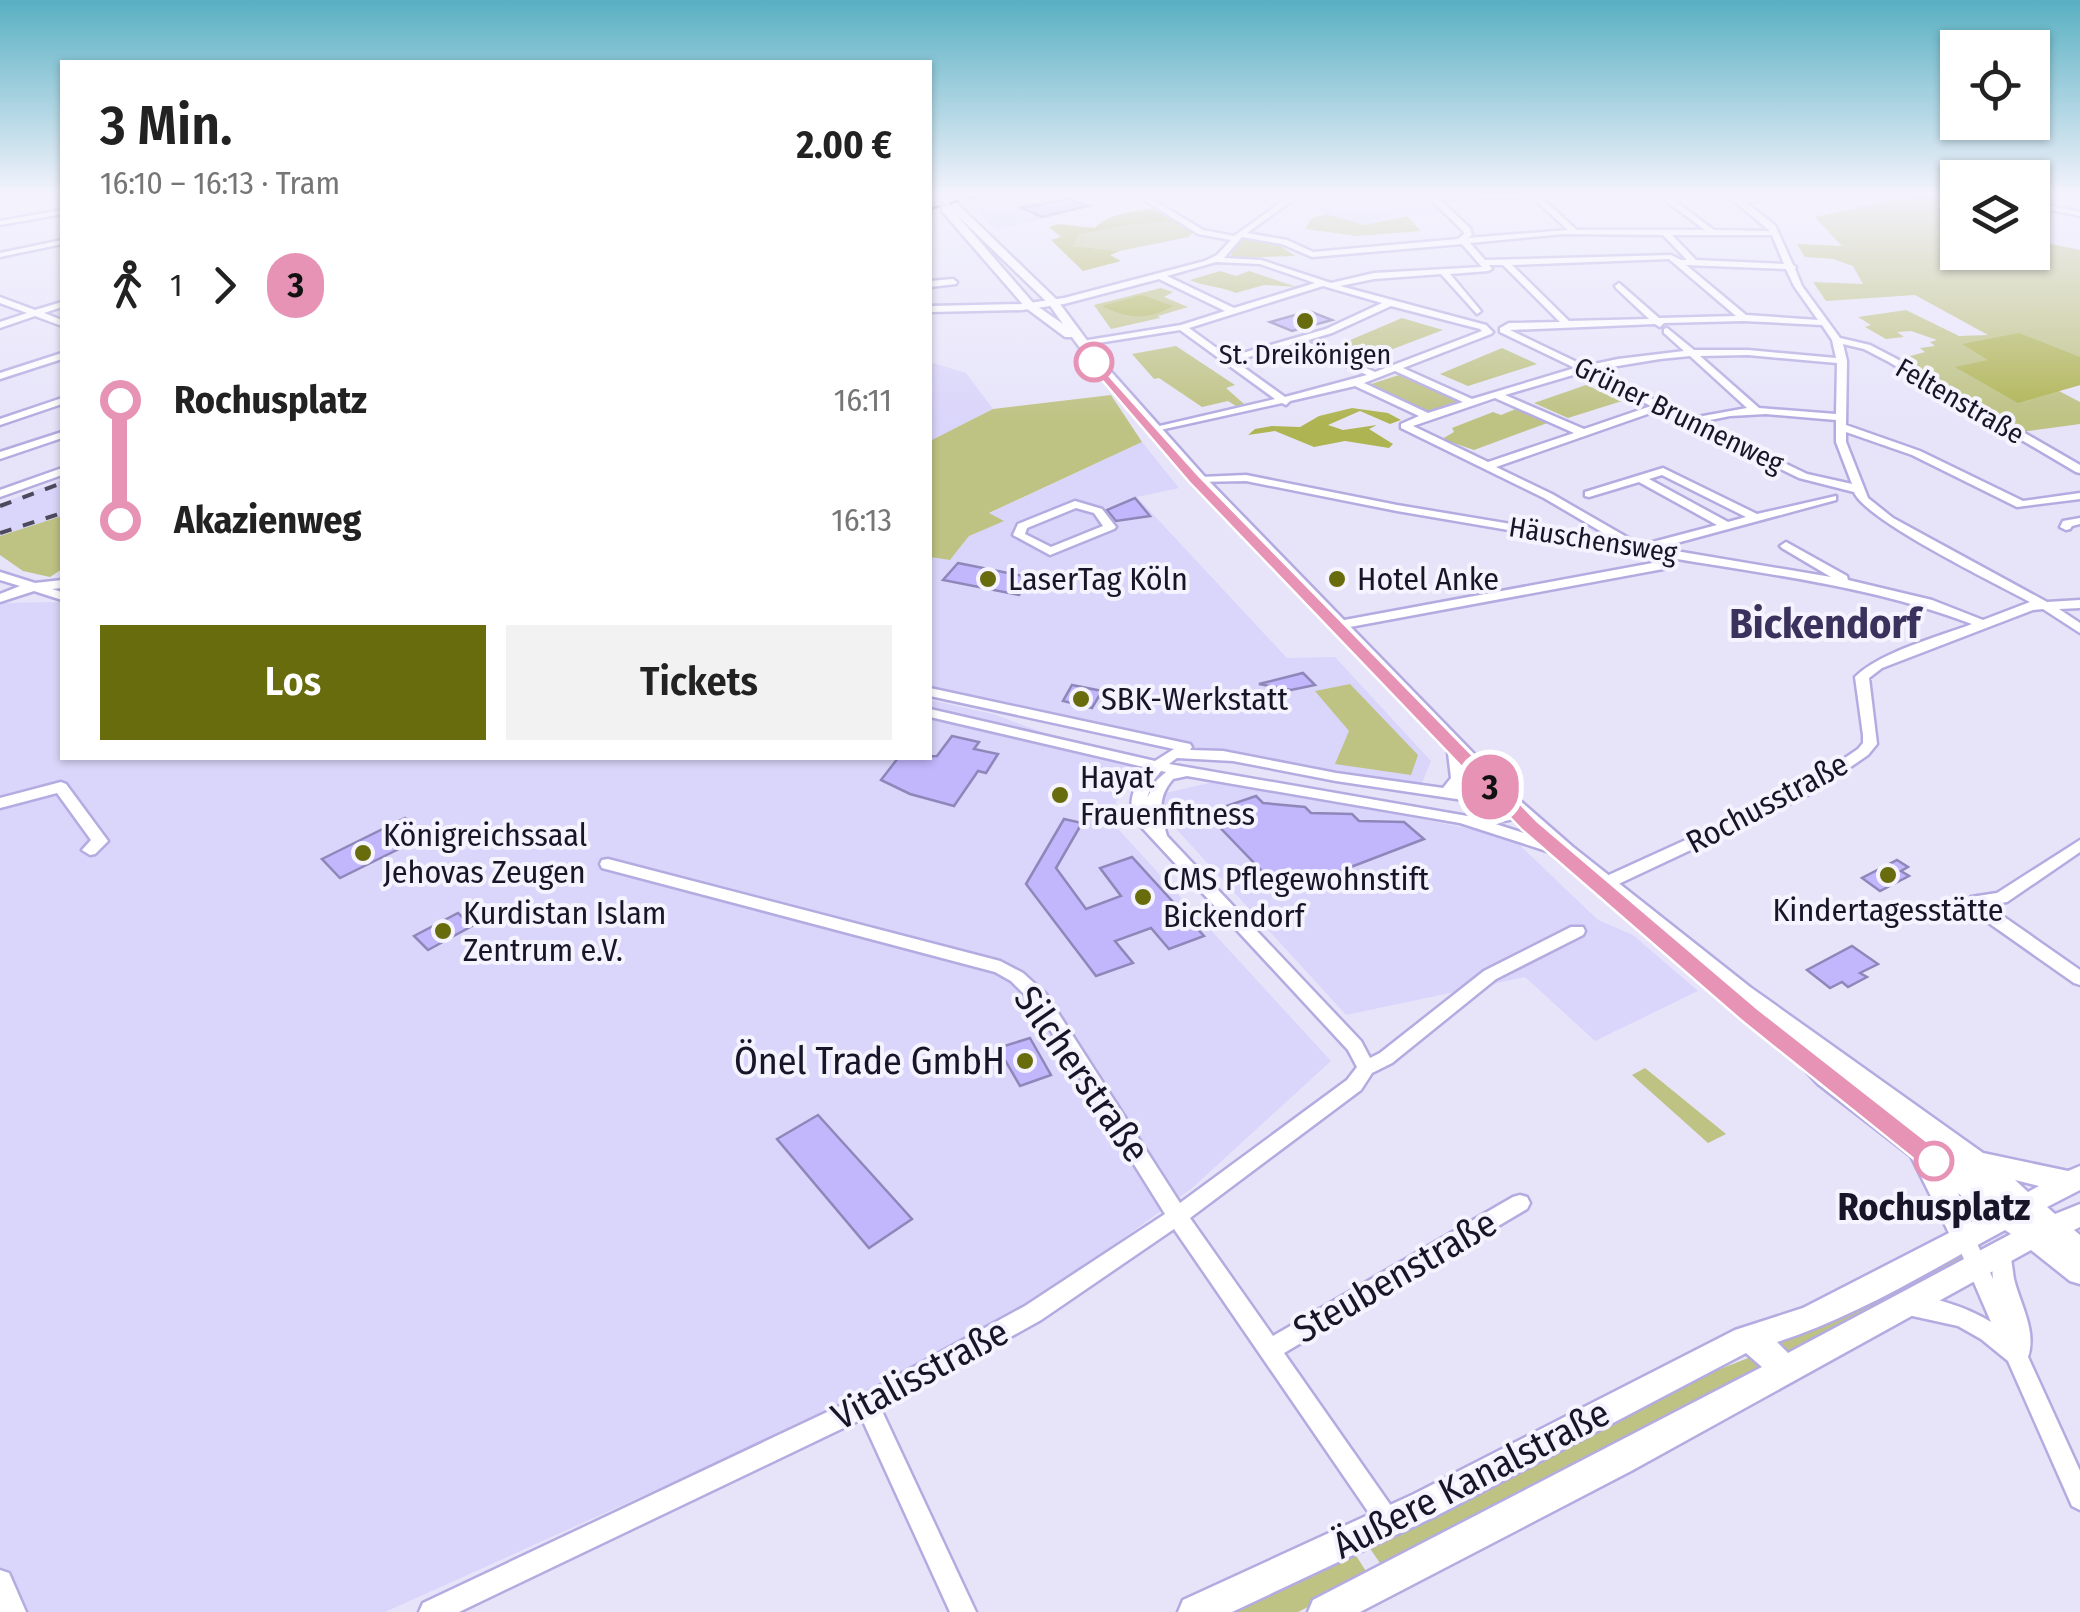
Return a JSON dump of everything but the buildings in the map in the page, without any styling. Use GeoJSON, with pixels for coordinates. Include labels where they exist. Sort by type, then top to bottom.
{"type":"FeatureCollection","features":[{"type":"Feature","properties":{"kind":"main road"},"geometry":{"type":"LineString","coordinates":[[999,270],[1030,306],[1082,344]]}},
{"type":"Feature","properties":{"kind":"main road"},"geometry":{"type":"LineString","coordinates":[[1020,270],[1053,302],[1082,344],[1200,480],[1514,806],[1758,1006],[1972,1159],[2017,1210]]}},
{"type":"Feature","properties":{"kind":"main road"},"geometry":{"type":"LineString","coordinates":[[1758,1006],[1826,1077],[1917,1147],[2017,1210],[2043,1231],[2080,1272]]}},
{"type":"Feature","properties":{"kind":"main road"},"geometry":{"type":"LineString","coordinates":[[1917,1147],[1946,1194],[1964,1236]]}},
{"type":"Feature","properties":{"kind":"main road"},"geometry":{"type":"LineString","coordinates":[[1972,1159],[2075,1180]]}},
{"type":"Feature","properties":{"kind":"main road","name":"Äußere Kanalstraße"},"geometry":{"type":"LineString","coordinates":[[1195,1612],[1388,1521],[1745,1339],[1809,1319],[1854,1298],[2075,1180]]}},
{"type":"Feature","properties":{"kind":"main road","name":"Äußere Kanalstraße"},"geometry":{"type":"LineString","coordinates":[[1338,1609],[2043,1231],[2080,1215]]}},
{"type":"Feature","properties":{"kind":"main road"},"geometry":{"type":"LineString","coordinates":[[2043,1231],[2080,1252]]}},
{"type":"Feature","properties":{"kind":"main road"},"geometry":{"type":"LineString","coordinates":[[1745,1339],[1770,1354],[1778,1363],[1777,1374]]}},
{"type":"Feature","properties":{"kind":"street"},"geometry":{"type":"LineString","coordinates":[[932,309],[1030,306],[1176,270]]}},
{"type":"Feature","properties":{"kind":"street"},"geometry":{"type":"LineString","coordinates":[[1285,270],[1389,303],[1481,320]]}},
{"type":"Feature","properties":{"kind":"street"},"geometry":{"type":"LineString","coordinates":[[1082,344],[1182,326],[1356,278],[1440,270]]}},
{"type":"Feature","properties":{"kind":"street"},"geometry":{"type":"LineString","coordinates":[[1155,430],[1356,383],[1484,335],[1481,320],[1442,270]]}},
{"type":"Feature","properties":{"kind":"street"},"geometry":{"type":"LineString","coordinates":[[1514,270],[1566,323],[1662,326],[1744,318],[1826,323]]}},
{"type":"Feature","properties":{"kind":"street"},"geometry":{"type":"LineString","coordinates":[[1688,270],[1744,318]]}},
{"type":"Feature","properties":{"kind":"street"},"geometry":{"type":"LineString","coordinates":[[1793,270],[1798,286],[1838,340],[1844,456],[1863,500],[1884,517],[2048,607],[2080,630]]}},
{"type":"Feature","properties":{"kind":"street"},"geometry":{"type":"LineString","coordinates":[[1158,275],[1235,312]]}},
{"type":"Feature","properties":{"kind":"street"},"geometry":{"type":"LineString","coordinates":[[932,284],[953,282]]}},
{"type":"Feature","properties":{"kind":"street"},"geometry":{"type":"LineString","coordinates":[[1619,286],[1755,410]]}},
{"type":"Feature","properties":{"kind":"street"},"geometry":{"type":"LineString","coordinates":[[0,300],[60,323]]}},
{"type":"Feature","properties":{"kind":"street"},"geometry":{"type":"LineString","coordinates":[[1232,360],[1348,324],[1389,303]]}},
{"type":"Feature","properties":{"kind":"street"},"geometry":{"type":"LineString","coordinates":[[0,325],[60,305]]}},
{"type":"Feature","properties":{"kind":"street","name":"Grüner Brunnenweg"},"geometry":{"type":"LineString","coordinates":[[1566,323],[1509,326],[1504,330],[1816,481],[1857,489]]}},
{"type":"Feature","properties":{"kind":"street"},"geometry":{"type":"LineString","coordinates":[[1182,326],[1286,402]]}},
{"type":"Feature","properties":{"kind":"street","name":"Feltenstraße"},"geometry":{"type":"LineString","coordinates":[[1838,340],[1892,360],[2080,470]]}},
{"type":"Feature","properties":{"kind":"street"},"geometry":{"type":"LineString","coordinates":[[1298,341],[1376,376]]}},
{"type":"Feature","properties":{"kind":"street"},"geometry":{"type":"LineString","coordinates":[[1832,498],[1752,516],[1645,549],[1406,426],[1469,401],[1582,366],[1635,357],[1769,353],[1842,361]]}},
{"type":"Feature","properties":{"kind":"street"},"geometry":{"type":"LineString","coordinates":[[0,376],[60,357]]}},
{"type":"Feature","properties":{"kind":"street"},"geometry":{"type":"LineString","coordinates":[[1397,369],[1469,401]]}},
{"type":"Feature","properties":{"kind":"street"},"geometry":{"type":"LineString","coordinates":[[1356,383],[1426,416]]}},
{"type":"Feature","properties":{"kind":"street"},"geometry":{"type":"LineString","coordinates":[[1495,394],[1581,432]]}},
{"type":"Feature","properties":{"kind":"street"},"geometry":{"type":"LineString","coordinates":[[0,422],[60,401]]}},
{"type":"Feature","properties":{"kind":"street"},"geometry":{"type":"LineString","coordinates":[[1488,466],[1661,406]]}},
{"type":"Feature","properties":{"kind":"street"},"geometry":{"type":"LineString","coordinates":[[1693,422],[1730,411],[1786,410],[1841,423],[1916,453],[2026,506],[2080,496]]}},
{"type":"Feature","properties":{"kind":"street"},"geometry":{"type":"LineString","coordinates":[[0,456],[60,435]]}},
{"type":"Feature","properties":{"kind":"street"},"geometry":{"type":"LineString","coordinates":[[0,494],[60,471]]}},
{"type":"Feature","properties":{"kind":"street"},"geometry":{"type":"LineString","coordinates":[[1589,494],[1663,471],[1752,516]]}},
{"type":"Feature","properties":{"kind":"street","name":"Häuschensweg"},"geometry":{"type":"LineString","coordinates":[[1200,480],[1246,478],[1855,585],[1928,603],[1982,624]]}},
{"type":"Feature","properties":{"kind":"street"},"geometry":{"type":"LineString","coordinates":[[1640,478],[1724,524]]}},
{"type":"Feature","properties":{"kind":"street"},"geometry":{"type":"LineString","coordinates":[[1071,504],[1098,511],[1110,527],[1065,547],[1046,550],[1020,535],[1022,526],[1071,504]]}},
{"type":"Feature","properties":{"kind":"street"},"geometry":{"type":"LineString","coordinates":[[2080,520],[2066,527],[2080,534]]}},
{"type":"Feature","properties":{"kind":"street"},"geometry":{"type":"LineString","coordinates":[[1786,546],[1855,585]]}},
{"type":"Feature","properties":{"kind":"street"},"geometry":{"type":"LineString","coordinates":[[1339,625],[1663,565],[1667,553]]}},
{"type":"Feature","properties":{"kind":"street"},"geometry":{"type":"LineString","coordinates":[[0,576],[60,596]]}},
{"type":"Feature","properties":{"kind":"street"},"geometry":{"type":"LineString","coordinates":[[0,598],[28,588],[60,584]]}},
{"type":"Feature","properties":{"kind":"street","name":"Rochusstraße"},"geometry":{"type":"LineString","coordinates":[[1606,883],[1710,838],[1833,774],[1870,744],[1862,677],[1868,670],[2031,606],[2080,604]]}},
{"type":"Feature","properties":{"kind":"street"},"geometry":{"type":"LineString","coordinates":[[932,692],[1232,757],[1514,806],[1506,817],[1462,819]]}},
{"type":"Feature","properties":{"kind":"street"},"geometry":{"type":"LineString","coordinates":[[932,713],[1156,766],[1462,819],[1566,852]]}},
{"type":"Feature","properties":{"kind":"street"},"geometry":{"type":"LineString","coordinates":[[1447,793],[1458,778],[1454,744]]}},
{"type":"Feature","properties":{"kind":"street"},"geometry":{"type":"LineString","coordinates":[[1232,757],[1174,753],[1156,766],[1139,792],[1139,816],[1346,1036],[1366,1068]]}},
{"type":"Feature","properties":{"kind":"street"},"geometry":{"type":"LineString","coordinates":[[1166,848],[1151,814],[1151,802],[1168,776],[1187,771]]}},
{"type":"Feature","properties":{"kind":"street"},"geometry":{"type":"LineString","coordinates":[[0,802],[60,787],[100,842],[90,850]]}},
{"type":"Feature","properties":{"kind":"street"},"geometry":{"type":"LineString","coordinates":[[1418,812],[1424,791]]}},
{"type":"Feature","properties":{"kind":"street"},"geometry":{"type":"LineString","coordinates":[[2075,971],[1992,917],[1977,901],[2001,898],[2080,845]]}},
{"type":"Feature","properties":{"kind":"street","name":"Silcherstraße"},"geometry":{"type":"LineString","coordinates":[[608,864],[1000,967],[1017,977],[1040,1000],[1177,1216],[1388,1521]]}},
{"type":"Feature","properties":{"kind":"street","name":"Vitalisstraße"},"geometry":{"type":"LineString","coordinates":[[432,1612],[866,1405],[1033,1313],[1177,1216],[1354,1085],[1366,1068],[1386,1058],[1490,975],[1577,931]]}},
{"type":"Feature","properties":{"kind":"street","name":"Steubenstraße"},"geometry":{"type":"LineString","coordinates":[[1271,1349],[1520,1202]]}},
{"type":"Feature","properties":{"kind":"street"},"geometry":{"type":"LineString","coordinates":[[1964,1236],[1990,1261],[2020,1360],[2080,1498]]}},
{"type":"Feature","properties":{"kind":"street"},"geometry":{"type":"LineString","coordinates":[[1908,1306],[1952,1311],[1976,1322],[2020,1360]]}},
{"type":"Feature","properties":{"kind":"street"},"geometry":{"type":"LineString","coordinates":[[866,1405],[928,1529],[963,1612]]}},
{"type":"Feature","properties":{"kind":"street"},"geometry":{"type":"LineString","coordinates":[[0,1582],[12,1612]]}},
{"type":"Feature","properties":{"kind":"shaded area"},"geometry":{"type":"Polygon","coordinates":[[[932,363],[966,373],[993,409],[932,440],[932,363]]]}},
{"type":"Feature","properties":{"kind":"shaded area"},"geometry":{"type":"Polygon","coordinates":[[[1142,442],[1179,488],[1137,497],[1287,658],[1335,657],[1431,761],[1422,783],[1293,768],[932,686],[932,557],[950,560],[969,536],[1002,520],[988,514],[1142,442]]]}},
{"type":"Feature","properties":{"kind":"shaded area"},"geometry":{"type":"Polygon","coordinates":[[[60,481],[60,517],[0,536],[0,504],[60,481]]]}},
{"type":"Feature","properties":{"kind":"shaded area"},"geometry":{"type":"Polygon","coordinates":[[[60,602],[60,760],[932,760],[932,700],[993,714],[1138,768],[1116,802],[1114,820],[1119,830],[1331,1061],[1191,1189],[1025,1310],[878,1390],[385,1612],[0,1612],[0,603],[60,602]]]}},
{"type":"Feature","properties":{"kind":"shaded area"},"geometry":{"type":"Polygon","coordinates":[[[1218,781],[1510,836],[1598,920],[1633,935],[1698,991],[1595,1041],[1525,977],[1346,1015],[1159,810],[1165,793],[1218,781]]]}},
{"type":"Feature","properties":{"kind":"green space"},"geometry":{"type":"Polygon","coordinates":[[[1855,270],[2080,270],[2080,385],[2059,391],[2080,402],[2080,424],[2021,432],[1896,360],[1925,352],[1920,348],[1935,346],[1930,342],[1937,340],[1911,331],[1897,332],[1904,337],[1886,339],[1865,327],[1871,325],[1858,317],[1906,310],[1959,336],[1988,335],[1915,295],[1826,301],[1813,282],[1863,284],[1855,270]]]}},
{"type":"Feature","properties":{"kind":"green space"},"geometry":{"type":"Polygon","coordinates":[[[1220,271],[1236,276],[1249,271],[1297,287],[1264,285],[1236,293],[1190,280],[1220,271]]]}},
{"type":"Feature","properties":{"kind":"green space"},"geometry":{"type":"Polygon","coordinates":[[[1161,288],[1173,292],[1164,297],[1188,307],[1111,329],[1094,305],[1161,288]]]}},
{"type":"Feature","properties":{"kind":"green space"},"geometry":{"type":"Polygon","coordinates":[[[1142,295],[1173,306],[1138,316],[1102,306],[1142,295]]]}},
{"type":"Feature","properties":{"kind":"green space"},"geometry":{"type":"Polygon","coordinates":[[[1402,318],[1443,330],[1369,358],[1341,344],[1402,318]]]}},
{"type":"Feature","properties":{"kind":"green space"},"geometry":{"type":"Polygon","coordinates":[[[2019,333],[2080,357],[2080,385],[2018,403],[1955,367],[1988,360],[1962,344],[2019,333]]]}},
{"type":"Feature","properties":{"kind":"green space"},"geometry":{"type":"Polygon","coordinates":[[[1176,346],[1235,385],[1226,388],[1244,404],[1236,406],[1228,401],[1202,407],[1159,378],[1154,379],[1132,354],[1176,346]]]}},
{"type":"Feature","properties":{"kind":"green space"},"geometry":{"type":"Polygon","coordinates":[[[1502,348],[1537,364],[1468,386],[1440,374],[1502,348]]]}},
{"type":"Feature","properties":{"kind":"green space"},"geometry":{"type":"Polygon","coordinates":[[[1399,375],[1458,401],[1424,413],[1365,386],[1399,375]]]}},
{"type":"Feature","properties":{"kind":"green space"},"geometry":{"type":"Polygon","coordinates":[[[1586,385],[1622,401],[1568,418],[1534,403],[1586,385]]]}},
{"type":"Feature","properties":{"kind":"green space"},"geometry":{"type":"Polygon","coordinates":[[[1111,395],[1142,442],[989,513],[1004,521],[969,536],[950,560],[932,557],[932,440],[993,409],[1111,395]]]}},
{"type":"Feature","properties":{"kind":"green space"},"geometry":{"type":"Polygon","coordinates":[[[1352,408],[1388,413],[1401,420],[1390,424],[1360,411],[1328,425],[1343,430],[1377,425],[1369,429],[1393,444],[1389,448],[1345,441],[1314,447],[1275,431],[1248,435],[1255,429],[1272,426],[1300,427],[1319,416],[1352,408]]]}},
{"type":"Feature","properties":{"kind":"green space"},"geometry":{"type":"Polygon","coordinates":[[[1518,408],[1550,422],[1474,450],[1442,439],[1454,432],[1452,428],[1493,412],[1501,415],[1518,408]]]}},
{"type":"Feature","properties":{"kind":"green space"},"geometry":{"type":"Polygon","coordinates":[[[60,517],[60,570],[50,577],[23,571],[0,555],[0,536],[60,517]]]}},
{"type":"Feature","properties":{"kind":"green space"},"geometry":{"type":"Polygon","coordinates":[[[1350,684],[1418,755],[1411,775],[1335,764],[1349,731],[1315,691],[1350,684]]]}},
{"type":"Feature","properties":{"kind":"green space"},"geometry":{"type":"Polygon","coordinates":[[[1645,1068],[1726,1134],[1708,1143],[1632,1075],[1645,1068]]]}},
{"type":"Feature","properties":{"kind":"green space"},"geometry":{"type":"Polygon","coordinates":[[[1959,1251],[1966,1257],[1790,1353],[1781,1343],[1959,1251]]]}},
{"type":"Feature","properties":{"kind":"green space"},"geometry":{"type":"Polygon","coordinates":[[[1756,1355],[1767,1365],[1384,1569],[1369,1547],[1684,1383],[1756,1355]]]}},
{"type":"Feature","properties":{"kind":"green space"},"geometry":{"type":"Polygon","coordinates":[[[1355,1554],[1369,1576],[1298,1612],[1235,1612],[1355,1554]]]}},
{"type":"Feature","properties":{"kind":"railway"},"geometry":{"type":"LineString","coordinates":[[0,506],[60,484]]}},
{"type":"Feature","properties":{"kind":"railway"},"geometry":{"type":"LineString","coordinates":[[0,533],[60,514]]}},
{"type":"Feature","properties":{"kind":"tram line","name":"3"},"geometry":{"type":"LineString","coordinates":[[1094,362],[1194,479],[1494,791],[1750,1015],[1934,1161]]}},
{"type":"Feature","properties":{"kind":"place","name":"St. Dreikönigen"},"geometry":{"type":"Point","coordinates":[1305,321]}},
{"type":"Feature","properties":{"kind":"place","name":"LaserTag Köln"},"geometry":{"type":"Point","coordinates":[988,579]}},
{"type":"Feature","properties":{"kind":"place","name":"Hotel Anke"},"geometry":{"type":"Point","coordinates":[1337,579]}},
{"type":"Feature","properties":{"kind":"place","name":"SBK-Werkstatt"},"geometry":{"type":"Point","coordinates":[1081,699]}},
{"type":"Feature","properties":{"kind":"place","name":"Hayat Frauenfitness"},"geometry":{"type":"Point","coordinates":[1060,795]}},
{"type":"Feature","properties":{"kind":"place","name":"Königreichssaal Jehovas Zeugen"},"geometry":{"type":"Point","coordinates":[363,853]}},
{"type":"Feature","properties":{"kind":"place","name":"Kindertagesstätte"},"geometry":{"type":"Point","coordinates":[1888,875]}},
{"type":"Feature","properties":{"kind":"place","name":"CMS Pflegewohnstift Bickendorf"},"geometry":{"type":"Point","coordinates":[1143,897]}},
{"type":"Feature","properties":{"kind":"place","name":"Kurdistan Islam Zentrum e.V."},"geometry":{"type":"Point","coordinates":[443,931]}},
{"type":"Feature","properties":{"kind":"place","name":"Önel Trade GmbH"},"geometry":{"type":"Point","coordinates":[1025,1061]}},
{"type":"Feature","properties":{"kind":"place","name":"Rochusplatz"},"geometry":{"type":"Point","coordinates":[1934,1161]}},
{"type":"Feature","properties":{"kind":"district","name":"Bickendorf"},"geometry":{"type":"Point","coordinates":[1825,624]}}]}
